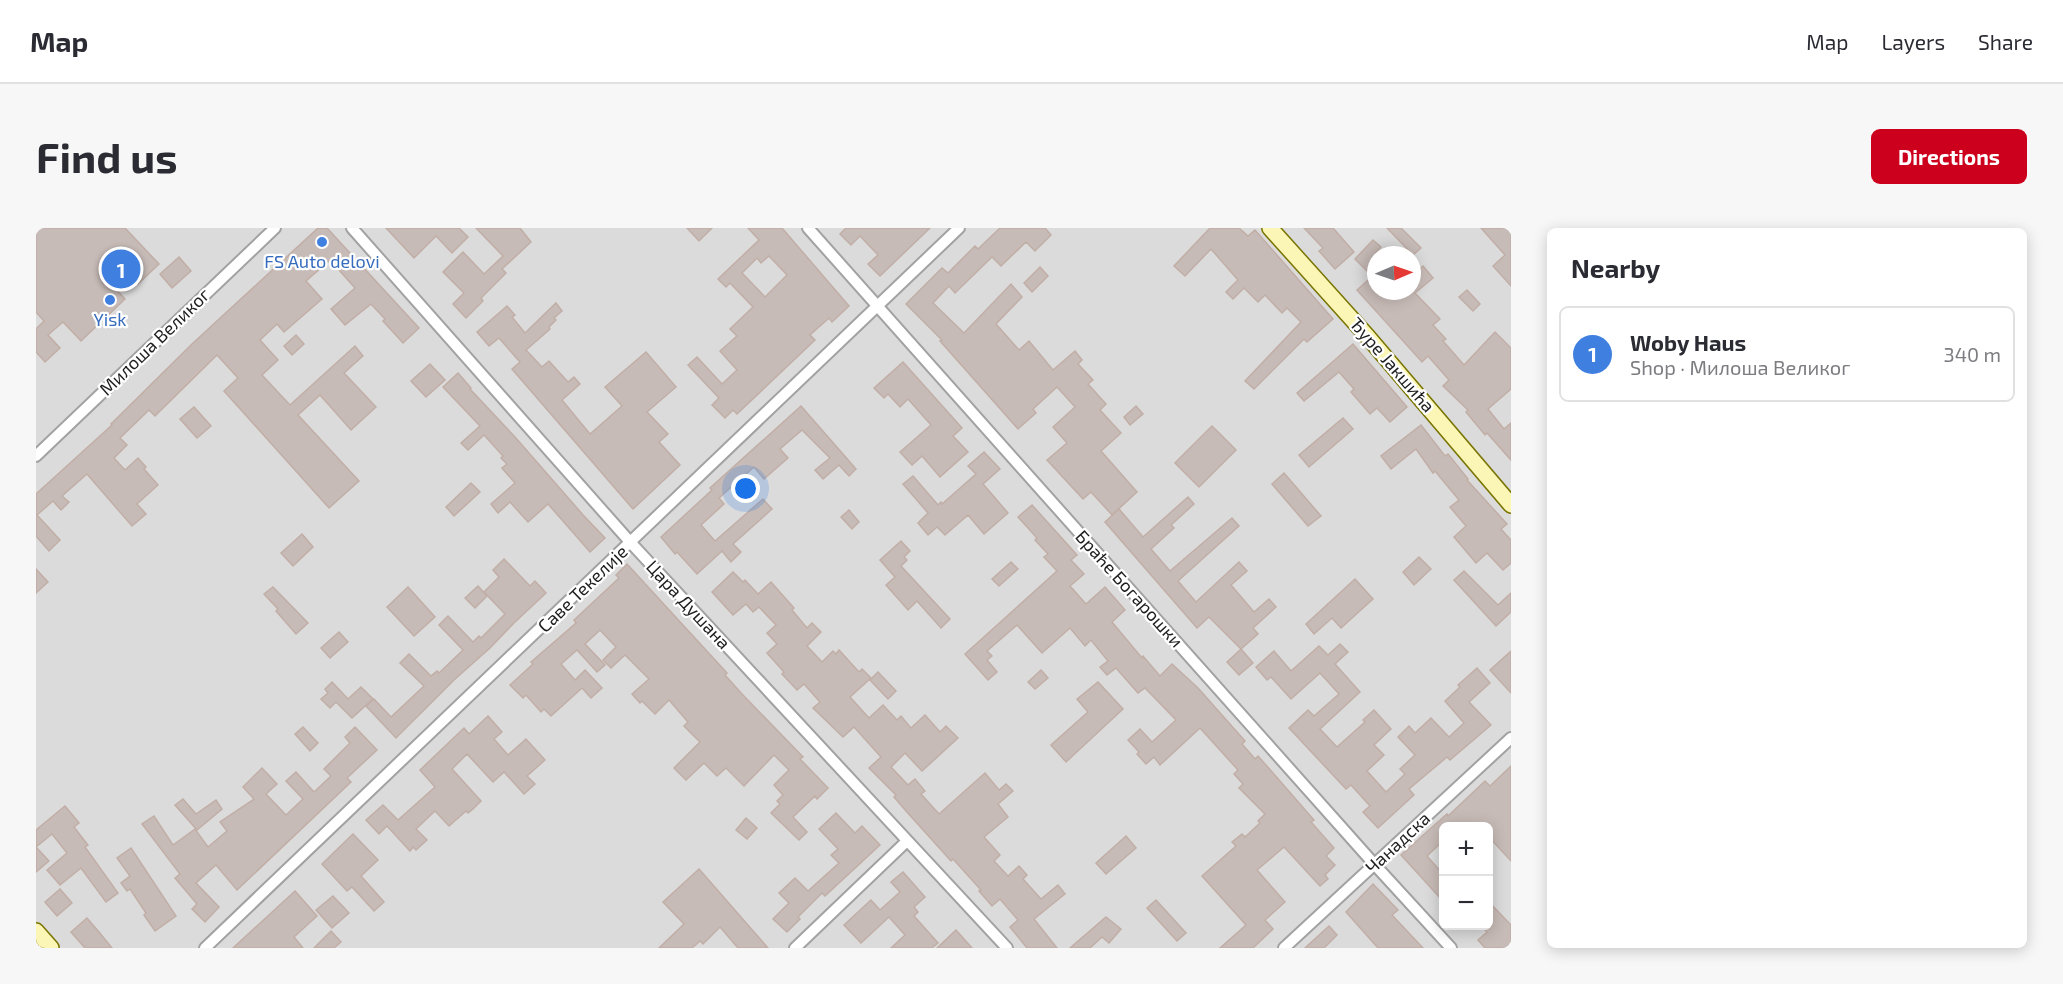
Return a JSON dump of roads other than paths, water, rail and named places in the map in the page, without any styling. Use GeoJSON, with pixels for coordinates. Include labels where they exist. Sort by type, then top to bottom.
{"type":"FeatureCollection","features":[{"type":"Feature","properties":{"kind":"main road","name":"Ђуре Јакшића"},"geometry":{"type":"LineString","coordinates":[[1270,228],[1368,337],[1511,505]]}},
{"type":"Feature","properties":{"kind":"main road"},"geometry":{"type":"LineString","coordinates":[[36,931],[51,948]]}},
{"type":"Feature","properties":{"kind":"street","name":"Милоша Великог"},"geometry":{"type":"LineString","coordinates":[[36,456],[275,228]]}},
{"type":"Feature","properties":{"kind":"street","name":"Цара Душана"},"geometry":{"type":"LineString","coordinates":[[352,228],[631,543],[1007,948]]}},
{"type":"Feature","properties":{"kind":"street","name":"Браће Богарошки"},"geometry":{"type":"LineString","coordinates":[[808,228],[1375,866],[1451,948]]}},
{"type":"Feature","properties":{"kind":"street","name":"Саве Текелије"},"geometry":{"type":"LineString","coordinates":[[205,948],[959,228]]}},
{"type":"Feature","properties":{"kind":"street","name":"Чанадска"},"geometry":{"type":"LineString","coordinates":[[1284,948],[1511,738]]}},
{"type":"Feature","properties":{"kind":"street"},"geometry":{"type":"LineString","coordinates":[[795,948],[907,841]]}},
{"type":"Feature","properties":{"kind":"place","name":"FS Auto delovi"},"geometry":{"type":"Point","coordinates":[322,242]}},
{"type":"Feature","properties":{"kind":"place","name":"Woby Haus"},"geometry":{"type":"Point","coordinates":[121,269]}},
{"type":"Feature","properties":{"kind":"place","name":"Yisk"},"geometry":{"type":"Point","coordinates":[110,300]}}]}
